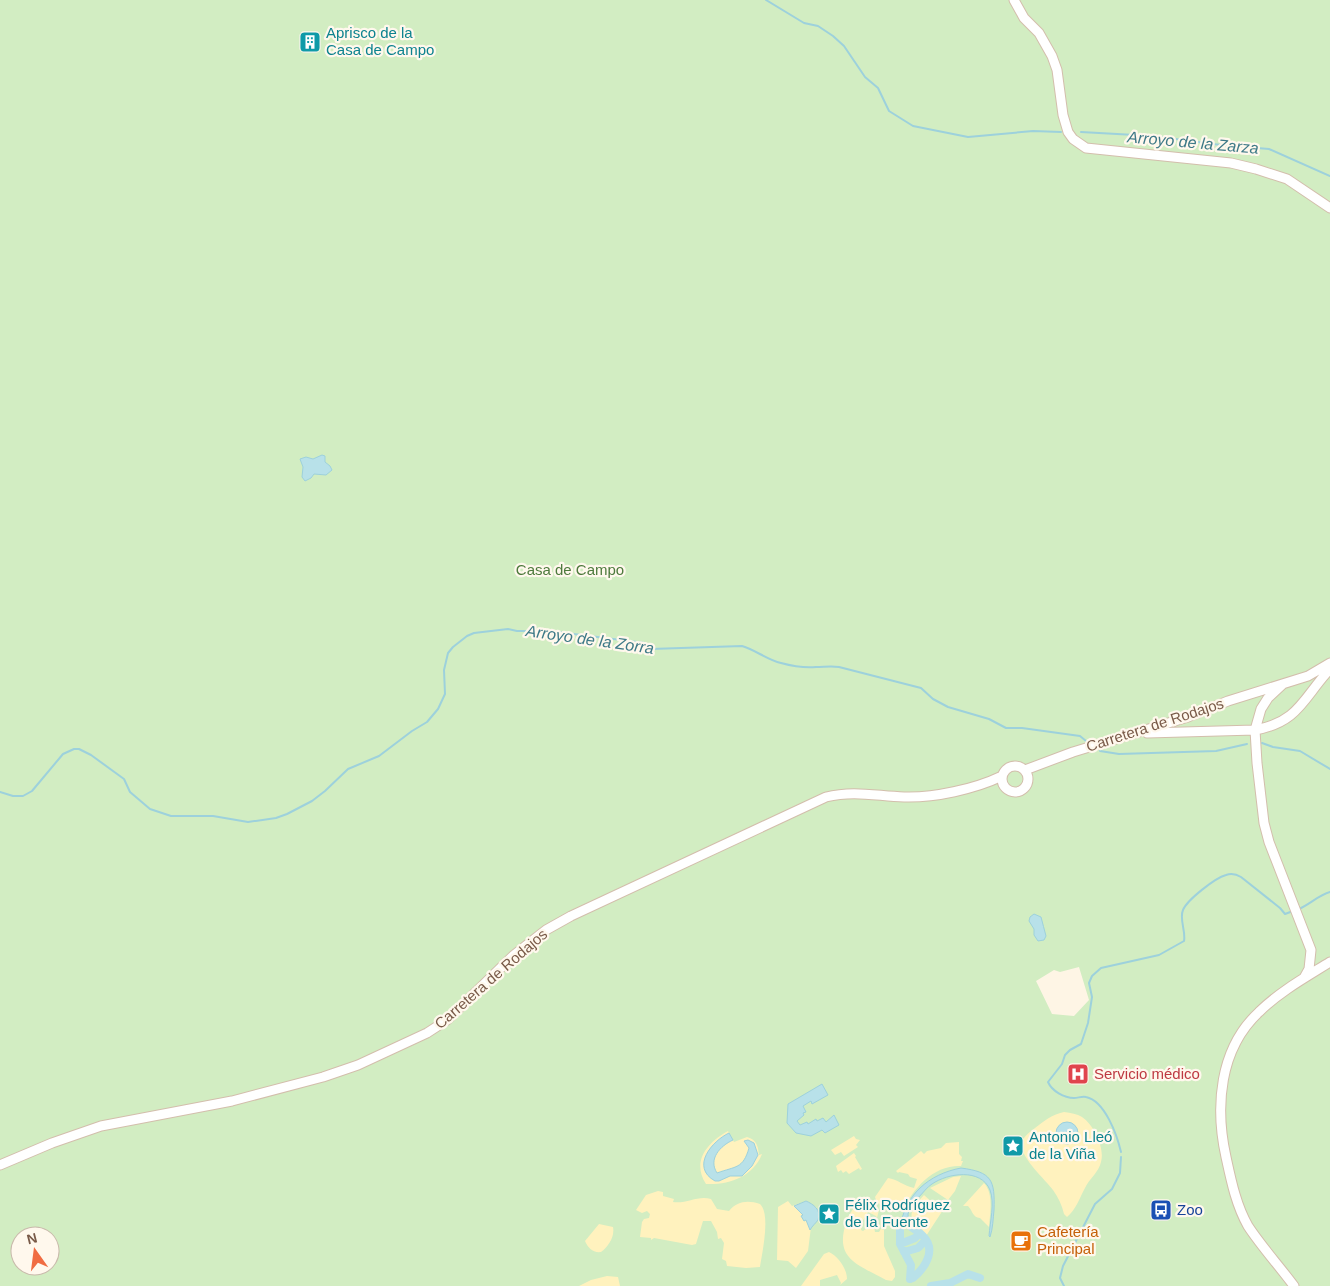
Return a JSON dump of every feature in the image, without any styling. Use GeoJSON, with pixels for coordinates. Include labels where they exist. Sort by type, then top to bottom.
{"type":"FeatureCollection","features":[{"type":"Feature","properties":{"kind":"street"},"geometry":{"type":"LineString","coordinates":[[1014,0],[1024,18],[1039,33],[1052,56],[1058,78],[1063,116],[1068,132],[1073,139],[1086,148],[1231,163],[1248,167],[1287,179],[1330,208]]}},
{"type":"Feature","properties":{"kind":"street","name":"Carretera de Rodajos"},"geometry":{"type":"LineString","coordinates":[[1025,770],[1073,752],[1188,717],[1228,701],[1308,676],[1330,663]]}},
{"type":"Feature","properties":{"kind":"street"},"geometry":{"type":"LineString","coordinates":[[1134,733],[1255,730],[1272,726],[1285,720],[1300,706],[1330,669]]}},
{"type":"Feature","properties":{"kind":"street"},"geometry":{"type":"LineString","coordinates":[[1285,682],[1268,698],[1261,709],[1255,730],[1264,822],[1316,966],[1321,967]]}},
{"type":"Feature","properties":{"kind":"street"},"geometry":{"type":"LineString","coordinates":[[1019,766],[1028,775],[1028,784],[1026,788],[1019,792],[1010,792],[1003,786],[1002,776],[1006,769],[1019,766]]}},
{"type":"Feature","properties":{"kind":"street","name":"Carretera de Rodajos"},"geometry":{"type":"LineString","coordinates":[[0,1165],[52,1143],[101,1126],[232,1101],[323,1077],[358,1064],[427,1033],[446,1020],[514,955],[546,930],[588,908],[826,797],[856,792],[904,797],[930,796],[957,791],[1002,776]]}},
{"type":"Feature","properties":{"kind":"street"},"geometry":{"type":"LineString","coordinates":[[1312,952],[1323,960],[1330,961]]}},
{"type":"Feature","properties":{"kind":"street"},"geometry":{"type":"LineString","coordinates":[[1304,979],[1309,969],[1312,952]]}},
{"type":"Feature","properties":{"kind":"street"},"geometry":{"type":"LineString","coordinates":[[1294,1286],[1248,1225],[1233,1189],[1224,1147],[1220,1097],[1221,1084],[1232,1050],[1244,1030],[1258,1013],[1280,994],[1330,961]]}},
{"type":"Feature","properties":{"kind":"street"},"geometry":{"type":"LineString","coordinates":[[1269,1253],[1300,1286]]}},
{"type":"Feature","properties":{"kind":"green space","name":"Casa de Campo"},"geometry":{"type":"Polygon","coordinates":[[[0,0],[1330,0],[1330,1286],[0,1286],[0,0]],[[1079,967],[1060,972],[1054,970],[1036,981],[1052,1014],[1074,1016],[1089,1000],[1079,967]]]}},
{"type":"Feature","properties":{"kind":"sand"},"geometry":{"type":"Polygon","coordinates":[[[1064,1112],[1080,1116],[1091,1125],[1098,1137],[1102,1156],[1098,1169],[1067,1217],[1055,1193],[1033,1167],[1022,1148],[1022,1142],[1029,1133],[1048,1118],[1064,1112]]]}},
{"type":"Feature","properties":{"kind":"sand"},"geometry":{"type":"Polygon","coordinates":[[[728,1131],[734,1142],[747,1137],[753,1140],[759,1155],[762,1154],[753,1169],[739,1178],[723,1183],[706,1184],[700,1168],[701,1160],[708,1147],[728,1131]]]}},
{"type":"Feature","properties":{"kind":"sand"},"geometry":{"type":"Polygon","coordinates":[[[854,1136],[860,1140],[856,1145],[858,1147],[844,1156],[841,1152],[835,1155],[831,1150],[854,1136]]]}},
{"type":"Feature","properties":{"kind":"sand"},"geometry":{"type":"Polygon","coordinates":[[[959,1142],[959,1154],[962,1157],[961,1161],[963,1161],[961,1166],[942,1169],[933,1174],[912,1194],[902,1211],[877,1203],[875,1197],[888,1178],[914,1188],[917,1179],[896,1171],[921,1151],[924,1154],[927,1151],[941,1148],[946,1143],[959,1142]]]}},
{"type":"Feature","properties":{"kind":"sand"},"geometry":{"type":"Polygon","coordinates":[[[854,1153],[862,1169],[860,1170],[859,1168],[849,1174],[846,1171],[843,1173],[841,1170],[838,1172],[836,1166],[854,1153]]]}},
{"type":"Feature","properties":{"kind":"sand"},"geometry":{"type":"Polygon","coordinates":[[[961,1176],[955,1191],[948,1200],[930,1188],[953,1177],[961,1176]]]}},
{"type":"Feature","properties":{"kind":"sand"},"geometry":{"type":"Polygon","coordinates":[[[984,1183],[990,1198],[989,1227],[974,1215],[968,1206],[963,1206],[984,1183]]]}},
{"type":"Feature","properties":{"kind":"sand"},"geometry":{"type":"Polygon","coordinates":[[[658,1191],[663,1192],[663,1196],[674,1199],[673,1202],[702,1198],[711,1199],[717,1209],[729,1211],[743,1202],[760,1204],[765,1216],[765,1225],[760,1267],[727,1266],[726,1261],[722,1259],[724,1243],[721,1238],[718,1239],[717,1232],[711,1221],[703,1221],[696,1244],[692,1245],[640,1237],[642,1222],[644,1219],[649,1218],[650,1214],[647,1211],[642,1213],[636,1210],[646,1195],[658,1191]]]}},
{"type":"Feature","properties":{"kind":"sand"},"geometry":{"type":"Polygon","coordinates":[[[924,1195],[943,1210],[926,1236],[915,1225],[912,1216],[914,1207],[924,1195]]]}},
{"type":"Feature","properties":{"kind":"sand"},"geometry":{"type":"Polygon","coordinates":[[[865,1200],[876,1205],[879,1210],[877,1218],[868,1212],[862,1222],[861,1230],[863,1231],[871,1225],[874,1227],[875,1232],[879,1232],[881,1229],[884,1230],[884,1246],[895,1271],[895,1277],[892,1281],[886,1280],[850,1259],[843,1244],[843,1233],[850,1214],[859,1203],[865,1200]]]}},
{"type":"Feature","properties":{"kind":"sand"},"geometry":{"type":"Polygon","coordinates":[[[788,1201],[792,1206],[806,1201],[816,1207],[818,1212],[818,1219],[811,1227],[808,1251],[796,1268],[788,1261],[777,1260],[778,1207],[788,1201]]]}},
{"type":"Feature","properties":{"kind":"sand"},"geometry":{"type":"Polygon","coordinates":[[[599,1224],[613,1227],[613,1231],[608,1245],[601,1252],[596,1252],[591,1250],[585,1241],[599,1224]]]}},
{"type":"Feature","properties":{"kind":"sand"},"geometry":{"type":"Polygon","coordinates":[[[829,1252],[836,1256],[841,1263],[847,1279],[840,1285],[841,1283],[837,1275],[820,1280],[820,1286],[801,1286],[824,1254],[829,1252]]]}},
{"type":"Feature","properties":{"kind":"sand"},"geometry":{"type":"Polygon","coordinates":[[[607,1276],[618,1277],[620,1286],[579,1286],[591,1280],[607,1276]]]}},
{"type":"Feature","properties":{"kind":"water"},"geometry":{"type":"Polygon","coordinates":[[[322,455],[325,456],[325,462],[332,470],[326,475],[314,474],[305,481],[302,477],[303,467],[300,459],[306,457],[313,459],[322,455]]]}},
{"type":"Feature","properties":{"kind":"water"},"geometry":{"type":"Polygon","coordinates":[[[1034,914],[1041,917],[1046,936],[1044,940],[1038,941],[1034,935],[1034,929],[1029,921],[1030,917],[1034,914]]]}},
{"type":"Feature","properties":{"kind":"water"},"geometry":{"type":"Polygon","coordinates":[[[822,1084],[828,1095],[812,1104],[811,1101],[803,1106],[806,1112],[797,1121],[800,1125],[823,1118],[826,1122],[834,1115],[839,1125],[825,1133],[822,1130],[811,1136],[796,1133],[787,1123],[788,1104],[822,1084]]]}},
{"type":"Feature","properties":{"kind":"water"},"geometry":{"type":"Polygon","coordinates":[[[1067,1122],[1075,1125],[1078,1133],[1075,1141],[1067,1144],[1059,1141],[1056,1133],[1059,1125],[1067,1122]]]}},
{"type":"Feature","properties":{"kind":"water"},"geometry":{"type":"Polygon","coordinates":[[[729,1133],[733,1140],[720,1149],[715,1158],[714,1163],[717,1173],[734,1168],[744,1160],[749,1148],[744,1141],[748,1140],[754,1143],[758,1155],[752,1166],[742,1176],[730,1176],[715,1181],[704,1169],[706,1155],[716,1142],[729,1133]]]}},
{"type":"Feature","properties":{"kind":"water"},"geometry":{"type":"Polygon","coordinates":[[[961,1168],[979,1172],[990,1179],[994,1191],[994,1210],[990,1237],[992,1207],[990,1190],[986,1183],[979,1178],[964,1175],[947,1177],[928,1187],[908,1214],[910,1226],[900,1229],[902,1217],[907,1206],[920,1188],[939,1175],[961,1168]]]}},
{"type":"Feature","properties":{"kind":"water"},"geometry":{"type":"Polygon","coordinates":[[[806,1201],[814,1206],[819,1213],[818,1220],[810,1230],[806,1220],[804,1221],[801,1216],[803,1215],[794,1206],[806,1201]]]}},
{"type":"Feature","properties":{"kind":"waterway","name":"Arroyo de la Zarza"},"geometry":{"type":"LineString","coordinates":[[766,0],[804,23],[818,26],[833,36],[844,46],[865,77],[878,88],[889,111],[913,126],[968,137],[1033,131],[1061,132]]}},
{"type":"Feature","properties":{"kind":"waterway","name":"Arroyo de la Zarza"},"geometry":{"type":"LineString","coordinates":[[1081,132],[1153,136],[1269,149],[1330,176]]}},
{"type":"Feature","properties":{"kind":"waterway","name":"Arroyo de la Zorra"},"geometry":{"type":"LineString","coordinates":[[0,792],[13,796],[23,796],[32,791],[63,754],[79,749],[91,755],[124,779],[130,792],[150,809],[171,816],[213,816],[248,822],[276,818],[312,801],[348,769],[379,756],[427,722],[438,709],[445,694],[444,670],[448,653],[453,647],[474,633],[508,629],[517,631],[550,631],[645,643],[651,649],[742,646],[776,662],[807,667],[839,667],[921,688],[933,699],[948,707],[989,719],[1006,728],[1022,728],[1080,736],[1086,741]]}},
{"type":"Feature","properties":{"kind":"waterway","name":"Arroyo de la Zorra"},"geometry":{"type":"LineString","coordinates":[[1262,743],[1273,747],[1300,751],[1330,769]]}},
{"type":"Feature","properties":{"kind":"waterway","name":"Arroyo de la Zorra"},"geometry":{"type":"LineString","coordinates":[[1100,751],[1119,754],[1216,751],[1247,744]]}},
{"type":"Feature","properties":{"kind":"waterway"},"geometry":{"type":"LineString","coordinates":[[1121,1152],[1113,1128],[1099,1105],[1086,1097],[1070,1098],[1062,1095],[1055,1091],[1048,1082],[1062,1064],[1065,1055],[1081,1044],[1088,1023],[1092,997],[1089,983],[1092,976],[1101,968],[1159,955],[1184,941],[1183,910],[1202,890],[1215,880],[1226,875],[1234,874],[1241,877],[1285,914],[1293,911]]}},
{"type":"Feature","properties":{"kind":"waterway"},"geometry":{"type":"LineString","coordinates":[[1299,909],[1330,892]]}},
{"type":"Feature","properties":{"kind":"waterway"},"geometry":{"type":"LineString","coordinates":[[1064,1286],[1060,1278],[1063,1266],[1095,1204],[1112,1189],[1120,1173],[1121,1157]]}},
{"type":"Feature","properties":{"kind":"waterway"},"geometry":{"type":"LineString","coordinates":[[910,1226],[923,1236],[929,1247],[928,1258],[925,1264],[913,1278]]}},
{"type":"Feature","properties":{"kind":"waterway"},"geometry":{"type":"LineString","coordinates":[[900,1229],[900,1244],[911,1265],[910,1279]]}},
{"type":"Feature","properties":{"kind":"waterway"},"geometry":{"type":"LineString","coordinates":[[900,1244],[915,1238],[919,1234]]}},
{"type":"Feature","properties":{"kind":"waterway"},"geometry":{"type":"LineString","coordinates":[[904,1252],[918,1248],[926,1240]]}},
{"type":"Feature","properties":{"kind":"waterway"},"geometry":{"type":"LineString","coordinates":[[931,1286],[950,1283],[968,1274],[980,1278]]}},
{"type":"Feature","properties":{"kind":"place","name":"Aprisco de la Casa de Campo"},"geometry":{"type":"Point","coordinates":[310,42]}},
{"type":"Feature","properties":{"kind":"place","name":"Servicio médico"},"geometry":{"type":"Point","coordinates":[1078,1074]}},
{"type":"Feature","properties":{"kind":"place","name":"Antonio Lleó de la Viña"},"geometry":{"type":"Point","coordinates":[1013,1146]}},
{"type":"Feature","properties":{"kind":"place","name":"Zoo"},"geometry":{"type":"Point","coordinates":[1161,1210]}},
{"type":"Feature","properties":{"kind":"place","name":"Félix Rodríguez de la Fuente"},"geometry":{"type":"Point","coordinates":[829,1214]}},
{"type":"Feature","properties":{"kind":"place","name":"Cafetería Principal"},"geometry":{"type":"Point","coordinates":[1021,1241]}}]}
